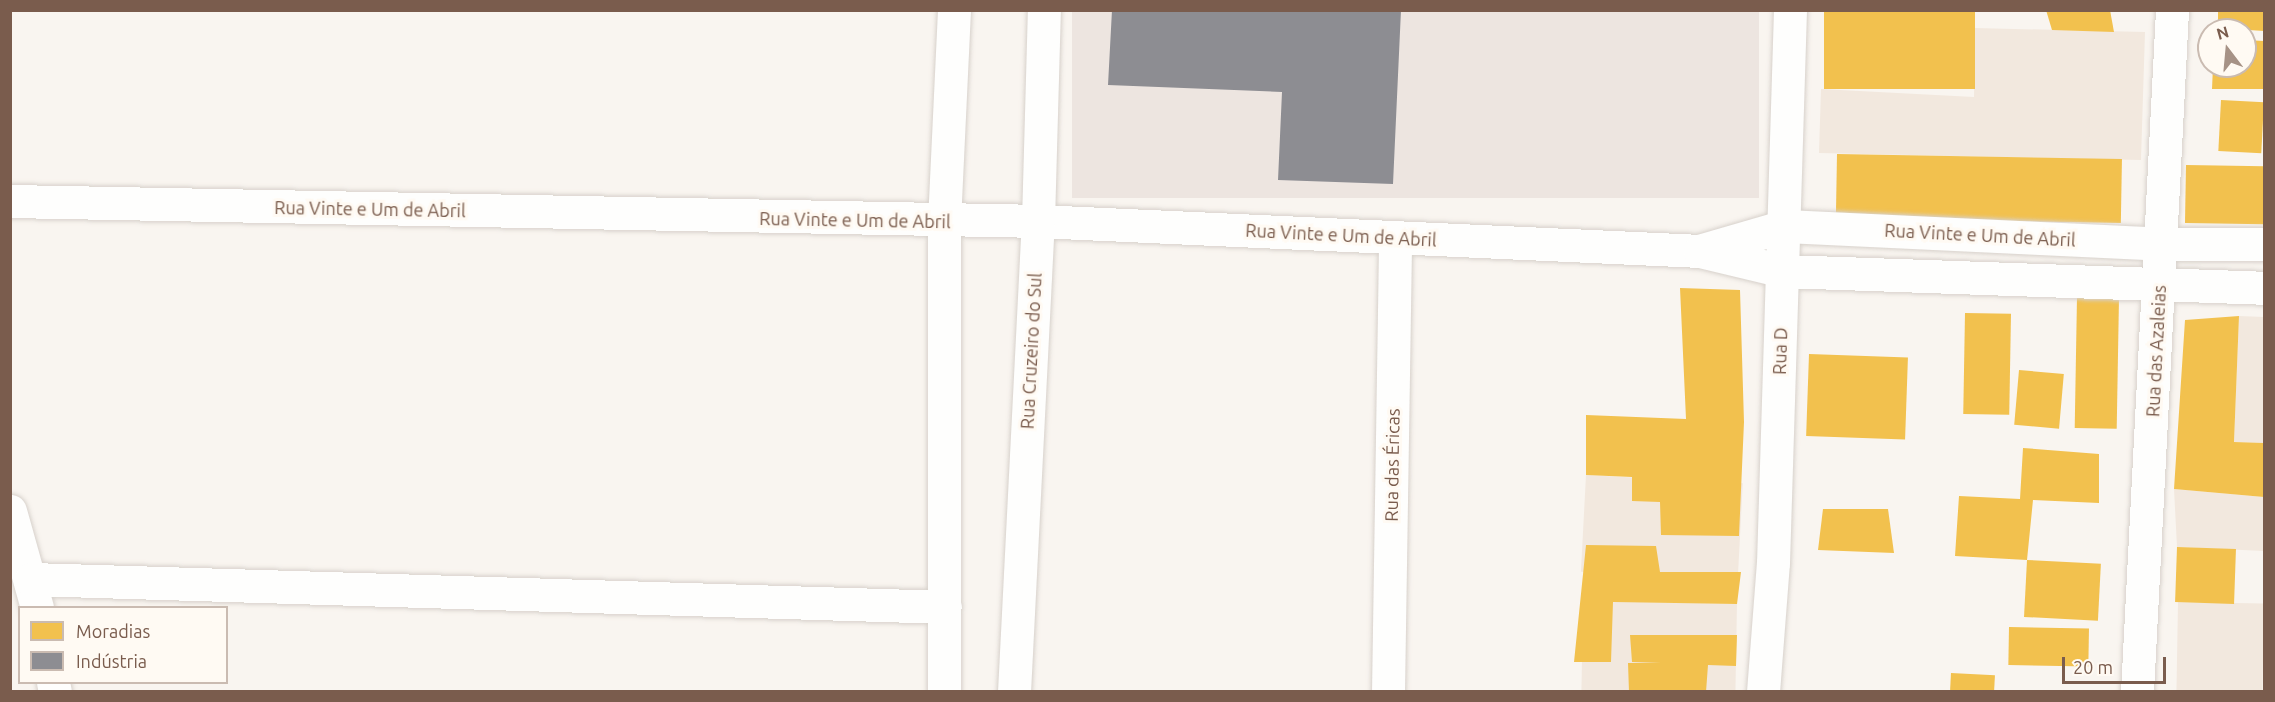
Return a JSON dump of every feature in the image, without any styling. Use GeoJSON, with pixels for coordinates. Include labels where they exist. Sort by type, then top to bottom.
{"type":"FeatureCollection","features":[{"type":"Feature","properties":{"kind":"street"},"geometry":{"type":"LineString","coordinates":[[944,692],[944,222],[954,10]]}},
{"type":"Feature","properties":{"kind":"street","name":"Rua Cruzeiro do Sul"},"geometry":{"type":"LineString","coordinates":[[1014,692],[1038,221],[1044,10]]}},
{"type":"Feature","properties":{"kind":"street","name":"Rua D"},"geometry":{"type":"LineString","coordinates":[[1762,692],[1773,563],[1790,10]]}},
{"type":"Feature","properties":{"kind":"street","name":"Rua das Azaleias"},"geometry":{"type":"LineString","coordinates":[[2137,692],[2160,284],[2172,10]]}},
{"type":"Feature","properties":{"kind":"street","name":"Rua Vinte e Um de Abril"},"geometry":{"type":"LineString","coordinates":[[10,201],[944,222],[1038,221],[1700,251],[1783,271],[2265,288]]}},
{"type":"Feature","properties":{"kind":"street","name":"Rua Vinte e Um de Abril"},"geometry":{"type":"LineString","coordinates":[[1700,251],[1785,226],[2162,244],[2265,244]]}},
{"type":"Feature","properties":{"kind":"street","name":"Rua das Éricas"},"geometry":{"type":"LineString","coordinates":[[1388,692],[1395,238]]}},
{"type":"Feature","properties":{"kind":"street"},"geometry":{"type":"LineString","coordinates":[[10,511],[34,593],[945,607]]}},
{"type":"Feature","properties":{"kind":"shaded area"},"geometry":{"type":"Polygon","coordinates":[[[1072,11],[1759,11],[1759,198],[1072,198],[1072,11]]]}},
{"type":"Feature","properties":{"kind":"shaded area"},"geometry":{"type":"Polygon","coordinates":[[[1975,28],[2145,32],[2141,160],[1819,153],[1821,89],[1974,97],[1975,28]]]}},
{"type":"Feature","properties":{"kind":"shaded area"},"geometry":{"type":"Polygon","coordinates":[[[2239,316],[2264,317],[2264,443],[2234,442],[2239,316]]]}},
{"type":"Feature","properties":{"kind":"shaded area"},"geometry":{"type":"Polygon","coordinates":[[[1586,475],[1743,483],[1738,580],[1581,572],[1586,475]]]}},
{"type":"Feature","properties":{"kind":"shaded area"},"geometry":{"type":"Polygon","coordinates":[[[2174,489],[2264,497],[2264,551],[2177,547],[2174,489]]]}},
{"type":"Feature","properties":{"kind":"shaded area"},"geometry":{"type":"Polygon","coordinates":[[[1583,601],[1737,604],[1735,692],[1581,691],[1583,601]]]}},
{"type":"Feature","properties":{"kind":"shaded area"},"geometry":{"type":"Polygon","coordinates":[[[2178,602],[2264,604],[2262,692],[2176,692],[2178,602]]]}},
{"type":"Feature","properties":{"kind":"building: Moradias"},"geometry":{"type":"Polygon","coordinates":[[[1824,10],[1975,10],[1975,89],[1824,89],[1824,10]]]}},
{"type":"Feature","properties":{"kind":"building: Moradias"},"geometry":{"type":"Polygon","coordinates":[[[2046,10],[2110,10],[2114,32],[2052,30],[2046,10]]]}},
{"type":"Feature","properties":{"kind":"building: Moradias"},"geometry":{"type":"Polygon","coordinates":[[[2218,10],[2264,10],[2264,31],[2257,31],[2257,18],[2218,18],[2218,10]]]}},
{"type":"Feature","properties":{"kind":"building: Moradias"},"geometry":{"type":"Polygon","coordinates":[[[2257,41],[2264,41],[2264,89],[2212,89],[2212,78],[2257,78],[2257,41]]]}},
{"type":"Feature","properties":{"kind":"building: Moradias"},"geometry":{"type":"Polygon","coordinates":[[[2221,100],[2264,102],[2261,153],[2218,151],[2221,100]]]}},
{"type":"Feature","properties":{"kind":"building: Moradias"},"geometry":{"type":"Polygon","coordinates":[[[1837,154],[2122,159],[2121,223],[1836,218],[1837,154]]]}},
{"type":"Feature","properties":{"kind":"building: Moradias"},"geometry":{"type":"Polygon","coordinates":[[[2186,165],[2264,166],[2263,224],[2185,223],[2186,165]]]}},
{"type":"Feature","properties":{"kind":"building: Moradias"},"geometry":{"type":"Polygon","coordinates":[[[1680,288],[1740,290],[1744,422],[1739,536],[1661,535],[1660,502],[1632,501],[1632,477],[1586,475],[1586,415],[1686,419],[1680,288]]]}},
{"type":"Feature","properties":{"kind":"building: Moradias"},"geometry":{"type":"Polygon","coordinates":[[[2077,297],[2119,298],[2117,429],[2075,428],[2077,297]]]}},
{"type":"Feature","properties":{"kind":"building: Moradias"},"geometry":{"type":"Polygon","coordinates":[[[1965,313],[2011,314],[2009,415],[1963,414],[1965,313]]]}},
{"type":"Feature","properties":{"kind":"building: Moradias"},"geometry":{"type":"Polygon","coordinates":[[[2239,316],[2234,442],[2264,443],[2264,497],[2174,489],[2185,320],[2239,316]]]}},
{"type":"Feature","properties":{"kind":"building: Moradias"},"geometry":{"type":"Polygon","coordinates":[[[1809,354],[1908,357],[1905,439],[1806,436],[1809,354]]]}},
{"type":"Feature","properties":{"kind":"building: Moradias"},"geometry":{"type":"Polygon","coordinates":[[[2019,370],[2064,374],[2059,429],[2014,425],[2019,370]]]}},
{"type":"Feature","properties":{"kind":"building: Moradias"},"geometry":{"type":"Polygon","coordinates":[[[2023,448],[2099,454],[2099,503],[2033,500],[2027,560],[1955,556],[1959,496],[2020,499],[2023,448]]]}},
{"type":"Feature","properties":{"kind":"building: Moradias"},"geometry":{"type":"Polygon","coordinates":[[[1823,509],[1888,509],[1894,553],[1818,550],[1823,509]]]}},
{"type":"Feature","properties":{"kind":"building: Moradias"},"geometry":{"type":"Polygon","coordinates":[[[1586,545],[1656,546],[1660,572],[1741,572],[1737,604],[1613,602],[1611,662],[1574,662],[1586,545]]]}},
{"type":"Feature","properties":{"kind":"building: Moradias"},"geometry":{"type":"Polygon","coordinates":[[[2177,547],[2236,549],[2234,604],[2175,602],[2177,547]]]}},
{"type":"Feature","properties":{"kind":"building: Moradias"},"geometry":{"type":"Polygon","coordinates":[[[2027,560],[2101,564],[2098,621],[2024,617],[2027,560]]]}},
{"type":"Feature","properties":{"kind":"building: Moradias"},"geometry":{"type":"Polygon","coordinates":[[[2009,627],[2089,628],[2088,666],[2008,665],[2009,627]]]}},
{"type":"Feature","properties":{"kind":"building: Moradias"},"geometry":{"type":"Polygon","coordinates":[[[1630,635],[1737,635],[1736,666],[1708,665],[1706,692],[1629,692],[1628,663],[1661,663],[1632,662],[1630,635]]]}},
{"type":"Feature","properties":{"kind":"building: Moradias"},"geometry":{"type":"Polygon","coordinates":[[[1951,673],[1995,675],[1994,692],[1950,692],[1951,673]]]}},
{"type":"Feature","properties":{"kind":"building: Indústria"},"geometry":{"type":"Polygon","coordinates":[[[1112,10],[1401,10],[1393,184],[1278,180],[1282,92],[1108,85],[1112,10]]]}}]}
